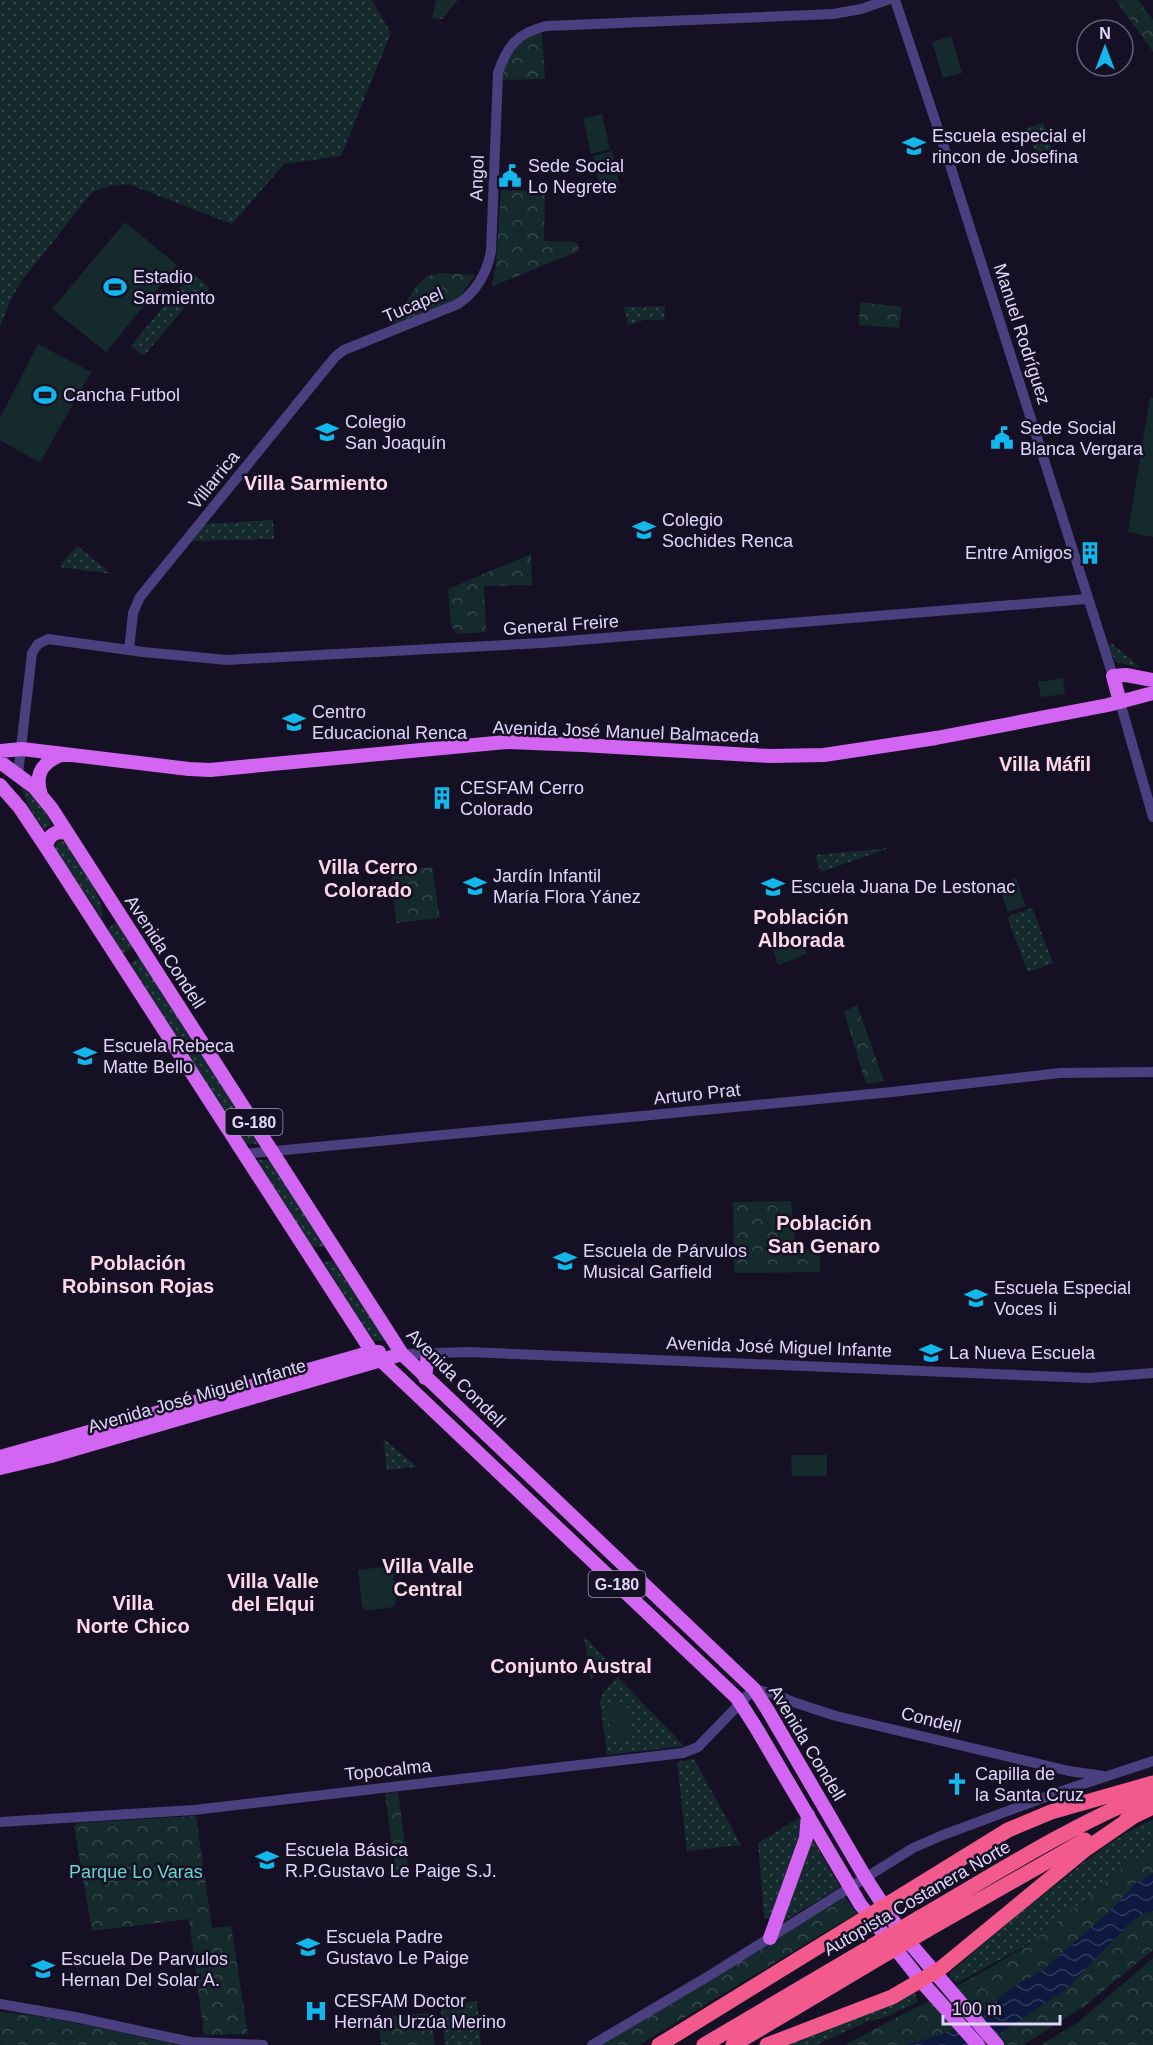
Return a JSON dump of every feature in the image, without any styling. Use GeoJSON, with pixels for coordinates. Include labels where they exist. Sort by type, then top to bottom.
{"type":"FeatureCollection","features":[{"type":"Feature","properties":{"kind":"highway"},"geometry":{"type":"LineString","coordinates":[[659,2045],[1015,1826],[1050,1812],[1153,1783]]}},
{"type":"Feature","properties":{"kind":"highway","name":"Autopista Costanera Norte"},"geometry":{"type":"LineString","coordinates":[[704,2045],[923,1924],[1068,1832],[1153,1792]]}},
{"type":"Feature","properties":{"kind":"highway","name":"Autopista Costanera Norte"},"geometry":{"type":"LineString","coordinates":[[923,1924],[1153,1808]]}},
{"type":"Feature","properties":{"kind":"highway"},"geometry":{"type":"LineString","coordinates":[[767,2045],[924,1984],[1086,1849],[1134,1816]]}},
{"type":"Feature","properties":{"kind":"highway","name":"Autopista Costanera Norte"},"geometry":{"type":"LineString","coordinates":[[733,2045],[875,1952]]}},
{"type":"Feature","properties":{"kind":"main road"},"geometry":{"type":"LineString","coordinates":[[1113,676],[1126,675],[1153,680]]}},
{"type":"Feature","properties":{"kind":"main road","name":"Manuel Rodríguez"},"geometry":{"type":"LineString","coordinates":[[1113,676],[1120,702]]}},
{"type":"Feature","properties":{"kind":"main road","name":"Avenida José Manuel Balmaceda"},"geometry":{"type":"LineString","coordinates":[[0,751],[22,749],[189,770],[210,770],[506,742],[804,756],[843,753],[936,738],[1120,702],[1153,693]]}},
{"type":"Feature","properties":{"kind":"main road"},"geometry":{"type":"LineString","coordinates":[[41,795],[38,782],[40,770],[50,760],[65,754]]}},
{"type":"Feature","properties":{"kind":"main road","name":"Avenida Condell"},"geometry":{"type":"LineString","coordinates":[[0,762],[18,774],[41,795],[67,833],[402,1354],[754,1689],[771,1714],[884,1908],[904,1936],[997,2045]]}},
{"type":"Feature","properties":{"kind":"main road"},"geometry":{"type":"LineString","coordinates":[[18,774],[16,792],[20,808]]}},
{"type":"Feature","properties":{"kind":"main road","name":"G-180"},"geometry":{"type":"LineString","coordinates":[[0,785],[20,808]]}},
{"type":"Feature","properties":{"kind":"main road","name":"Avenida Condell"},"geometry":{"type":"LineString","coordinates":[[20,808],[377,1357],[740,1703],[869,1917],[978,2045]]}},
{"type":"Feature","properties":{"kind":"main road"},"geometry":{"type":"LineString","coordinates":[[46,847],[53,833],[60,831],[67,833]]}},
{"type":"Feature","properties":{"kind":"main road"},"geometry":{"type":"LineString","coordinates":[[426,1378],[428,1353]]}},
{"type":"Feature","properties":{"kind":"main road","name":"Avenida José Miguel Infante"},"geometry":{"type":"LineString","coordinates":[[0,1456],[377,1357],[402,1354]]}},
{"type":"Feature","properties":{"kind":"main road","name":"Avenida José Miguel Infante"},"geometry":{"type":"LineString","coordinates":[[0,1468],[62,1453],[377,1357]]}},
{"type":"Feature","properties":{"kind":"main road"},"geometry":{"type":"LineString","coordinates":[[770,1938],[806,1838],[808,1815]]}},
{"type":"Feature","properties":{"kind":"street","name":"Angol"},"geometry":{"type":"LineString","coordinates":[[480,282],[491,251],[498,73],[503,57],[519,37],[529,30],[546,26],[833,14],[861,9],[887,0]]}},
{"type":"Feature","properties":{"kind":"street","name":"Manuel Rodríguez"},"geometry":{"type":"LineString","coordinates":[[895,0],[1113,676]]}},
{"type":"Feature","properties":{"kind":"street","name":"Tucapel"},"geometry":{"type":"LineString","coordinates":[[352,347],[458,304],[471,294],[480,282]]}},
{"type":"Feature","properties":{"kind":"street","name":"Villarrica"},"geometry":{"type":"LineString","coordinates":[[129,650],[135,608],[143,592],[331,362],[340,353],[352,347]]}},
{"type":"Feature","properties":{"kind":"street","name":"General Freire"},"geometry":{"type":"LineString","coordinates":[[22,749],[33,649],[44,640],[52,639],[227,660],[542,643],[1087,598]]}},
{"type":"Feature","properties":{"kind":"street","name":"Manuel Rodríguez"},"geometry":{"type":"LineString","coordinates":[[1120,702],[1153,817]]}},
{"type":"Feature","properties":{"kind":"street"},"geometry":{"type":"LineString","coordinates":[[18,774],[22,749]]}},
{"type":"Feature","properties":{"kind":"street","name":"Arturo Prat"},"geometry":{"type":"LineString","coordinates":[[244,1154],[892,1092],[1060,1073],[1153,1072]]}},
{"type":"Feature","properties":{"kind":"street","name":"Avenida José Miguel Infante"},"geometry":{"type":"LineString","coordinates":[[402,1354],[469,1352],[1088,1378],[1153,1372]]}},
{"type":"Feature","properties":{"kind":"street","name":"Topocalma"},"geometry":{"type":"LineString","coordinates":[[0,1822],[194,1810],[683,1753],[698,1748],[754,1689]]}},
{"type":"Feature","properties":{"kind":"street","name":"Condell"},"geometry":{"type":"LineString","coordinates":[[754,1689],[836,1716],[1069,1771],[1103,1776]]}},
{"type":"Feature","properties":{"kind":"street"},"geometry":{"type":"LineString","coordinates":[[591,2045],[929,1840],[1103,1776],[1153,1761]]}},
{"type":"Feature","properties":{"kind":"street"},"geometry":{"type":"LineString","coordinates":[[0,2004],[75,2017],[191,2042],[263,2045]]}},
{"type":"Feature","properties":{"kind":"green space"},"geometry":{"type":"Polygon","coordinates":[[[0,0],[372,0],[391,33],[341,156],[284,164],[232,224],[128,184],[94,191],[21,282],[11,299],[0,327],[0,0]]]}},
{"type":"Feature","properties":{"kind":"green space"},"geometry":{"type":"Polygon","coordinates":[[[436,0],[458,0],[442,19],[432,18],[436,0]]]}},
{"type":"Feature","properties":{"kind":"green space"},"geometry":{"type":"Polygon","coordinates":[[[1116,0],[1138,0],[1153,20],[1153,52],[1135,27],[1135,18],[1129,18],[1116,0]]]}},
{"type":"Feature","properties":{"kind":"green space"},"geometry":{"type":"Polygon","coordinates":[[[542,33],[545,79],[502,80],[506,63],[513,50],[524,40],[542,33]]]}},
{"type":"Feature","properties":{"kind":"green space"},"geometry":{"type":"Polygon","coordinates":[[[951,36],[962,73],[943,78],[932,42],[951,36]]]}},
{"type":"Feature","properties":{"kind":"green space"},"geometry":{"type":"Polygon","coordinates":[[[602,114],[610,149],[591,154],[583,118],[602,114]]]}},
{"type":"Feature","properties":{"kind":"green space"},"geometry":{"type":"Polygon","coordinates":[[[1043,123],[1052,150],[1036,155],[1027,128],[1043,123]]]}},
{"type":"Feature","properties":{"kind":"green space"},"geometry":{"type":"Polygon","coordinates":[[[612,151],[620,187],[601,191],[593,156],[612,151]]]}},
{"type":"Feature","properties":{"kind":"green space"},"geometry":{"type":"Polygon","coordinates":[[[501,190],[545,191],[544,241],[574,242],[578,244],[579,251],[493,286],[501,190]]]}},
{"type":"Feature","properties":{"kind":"green space","name":"Estadio Sarmiento"},"geometry":{"type":"Polygon","coordinates":[[[125,222],[177,265],[106,352],[52,309],[125,222]]]}},
{"type":"Feature","properties":{"kind":"green space"},"geometry":{"type":"Polygon","coordinates":[[[192,272],[209,288],[196,306],[189,302],[144,356],[131,346],[192,272]]]}},
{"type":"Feature","properties":{"kind":"green space"},"geometry":{"type":"Polygon","coordinates":[[[441,273],[475,275],[459,298],[390,326],[418,284],[427,276],[441,273]]]}},
{"type":"Feature","properties":{"kind":"green space"},"geometry":{"type":"Polygon","coordinates":[[[860,302],[902,307],[899,328],[859,325],[860,302]]]}},
{"type":"Feature","properties":{"kind":"green space"},"geometry":{"type":"Polygon","coordinates":[[[665,306],[664,320],[644,320],[628,325],[624,307],[665,306]]]}},
{"type":"Feature","properties":{"kind":"green space","name":"Cancha Futbol"},"geometry":{"type":"Polygon","coordinates":[[[38,344],[91,372],[40,463],[0,440],[0,418],[38,344]]]}},
{"type":"Feature","properties":{"kind":"green space"},"geometry":{"type":"Polygon","coordinates":[[[1150,397],[1153,398],[1153,537],[1128,532],[1150,397]]]}},
{"type":"Feature","properties":{"kind":"green space"},"geometry":{"type":"Polygon","coordinates":[[[273,520],[274,539],[192,541],[205,524],[273,520]]]}},
{"type":"Feature","properties":{"kind":"green space"},"geometry":{"type":"Polygon","coordinates":[[[77,546],[112,574],[59,567],[77,546]]]}},
{"type":"Feature","properties":{"kind":"green space"},"geometry":{"type":"Polygon","coordinates":[[[531,554],[532,585],[484,586],[486,632],[457,634],[451,625],[448,589],[531,554]]]}},
{"type":"Feature","properties":{"kind":"green space"},"geometry":{"type":"Polygon","coordinates":[[[1111,643],[1141,668],[1116,662],[1107,645],[1111,643]]]}},
{"type":"Feature","properties":{"kind":"green space"},"geometry":{"type":"Polygon","coordinates":[[[1063,678],[1065,694],[1041,697],[1038,682],[1063,678]]]}},
{"type":"Feature","properties":{"kind":"green space"},"geometry":{"type":"Polygon","coordinates":[[[21,785],[44,809],[51,825],[44,829],[40,824],[27,803],[21,785]]]}},
{"type":"Feature","properties":{"kind":"green space"},"geometry":{"type":"Polygon","coordinates":[[[57,841],[64,841],[95,889],[103,920],[54,848],[57,841]]]}},
{"type":"Feature","properties":{"kind":"green space"},"geometry":{"type":"Polygon","coordinates":[[[889,848],[821,872],[815,855],[889,848]]]}},
{"type":"Feature","properties":{"kind":"green space"},"geometry":{"type":"Polygon","coordinates":[[[432,867],[440,918],[396,923],[391,871],[432,867]]]}},
{"type":"Feature","properties":{"kind":"green space"},"geometry":{"type":"Polygon","coordinates":[[[1016,878],[1026,906],[1008,912],[998,885],[1016,878]]]}},
{"type":"Feature","properties":{"kind":"green space"},"geometry":{"type":"Polygon","coordinates":[[[1032,908],[1053,963],[1028,972],[1007,917],[1032,908]]]}},
{"type":"Feature","properties":{"kind":"green space"},"geometry":{"type":"Polygon","coordinates":[[[117,921],[134,947],[122,954],[108,929],[117,921]]]}},
{"type":"Feature","properties":{"kind":"green space"},"geometry":{"type":"Polygon","coordinates":[[[800,934],[807,954],[778,965],[771,944],[800,934]]]}},
{"type":"Feature","properties":{"kind":"green space"},"geometry":{"type":"Polygon","coordinates":[[[140,957],[261,1144],[244,1144],[130,964],[140,957]]]}},
{"type":"Feature","properties":{"kind":"green space"},"geometry":{"type":"Polygon","coordinates":[[[857,1005],[884,1081],[866,1084],[844,1012],[857,1005]]]}},
{"type":"Feature","properties":{"kind":"green space"},"geometry":{"type":"Polygon","coordinates":[[[256,1160],[270,1160],[325,1247],[312,1247],[256,1160]]]}},
{"type":"Feature","properties":{"kind":"green space"},"geometry":{"type":"Polygon","coordinates":[[[791,1201],[796,1250],[820,1249],[820,1272],[734,1273],[733,1202],[791,1201]]]}},
{"type":"Feature","properties":{"kind":"green space"},"geometry":{"type":"Polygon","coordinates":[[[333,1261],[386,1340],[374,1341],[323,1262],[333,1261]]]}},
{"type":"Feature","properties":{"kind":"green space"},"geometry":{"type":"Polygon","coordinates":[[[383,1438],[417,1467],[387,1470],[383,1438]]]}},
{"type":"Feature","properties":{"kind":"green space"},"geometry":{"type":"Polygon","coordinates":[[[791,1455],[827,1455],[827,1476],[792,1476],[791,1455]]]}},
{"type":"Feature","properties":{"kind":"green space"},"geometry":{"type":"Polygon","coordinates":[[[392,1566],[396,1602],[393,1607],[366,1611],[362,1606],[358,1570],[392,1566]]]}},
{"type":"Feature","properties":{"kind":"green space"},"geometry":{"type":"Polygon","coordinates":[[[584,1636],[608,1661],[591,1680],[584,1636]]]}},
{"type":"Feature","properties":{"kind":"green space"},"geometry":{"type":"Polygon","coordinates":[[[618,1677],[684,1746],[607,1755],[600,1701],[604,1691],[618,1677]]]}},
{"type":"Feature","properties":{"kind":"green space"},"geometry":{"type":"Polygon","coordinates":[[[626,1702],[633,1740],[611,1742],[607,1705],[626,1702]]]}},
{"type":"Feature","properties":{"kind":"green space"},"geometry":{"type":"Polygon","coordinates":[[[694,1759],[741,1845],[687,1851],[677,1762],[694,1759]]]}},
{"type":"Feature","properties":{"kind":"green space"},"geometry":{"type":"Polygon","coordinates":[[[398,1792],[409,1875],[396,1877],[385,1794],[398,1792]]]}},
{"type":"Feature","properties":{"kind":"green space","name":"Parque Lo Varas"},"geometry":{"type":"Polygon","coordinates":[[[196,1816],[212,1928],[231,1926],[248,2034],[204,2035],[189,1919],[92,1931],[74,1827],[77,1823],[196,1816]]]}},
{"type":"Feature","properties":{"kind":"green space"},"geometry":{"type":"Polygon","coordinates":[[[800,1817],[804,1826],[770,1921],[764,1916],[758,1843],[800,1817]]]}},
{"type":"Feature","properties":{"kind":"green space"},"geometry":{"type":"Polygon","coordinates":[[[1153,1820],[1153,1851],[1043,1936],[957,1983],[950,1978],[950,1973],[976,1950],[1091,1857],[1115,1840],[1153,1820]]]}},
{"type":"Feature","properties":{"kind":"green space"},"geometry":{"type":"Polygon","coordinates":[[[811,1836],[840,1887],[781,1923],[811,1836]]]}},
{"type":"Feature","properties":{"kind":"green space"},"geometry":{"type":"Polygon","coordinates":[[[1153,1847],[1153,1950],[1086,2005],[1023,2045],[845,2045],[962,1983],[1030,1943],[1120,1869],[1153,1847]]]}},
{"type":"Feature","properties":{"kind":"green space"},"geometry":{"type":"Polygon","coordinates":[[[845,1897],[857,1913],[639,2045],[600,2045],[845,1897]]]}},
{"type":"Feature","properties":{"kind":"green space"},"geometry":{"type":"Polygon","coordinates":[[[1153,1958],[1153,2045],[1041,2045],[1077,2023],[1153,1958]]]}},
{"type":"Feature","properties":{"kind":"green space"},"geometry":{"type":"Polygon","coordinates":[[[915,1993],[918,2002],[888,2016],[864,2023],[816,2045],[788,2045],[915,1993]]]}},
{"type":"Feature","properties":{"kind":"green space"},"geometry":{"type":"Polygon","coordinates":[[[477,2001],[481,2045],[445,2045],[441,2010],[445,2005],[477,2001]]]}},
{"type":"Feature","properties":{"kind":"green space"},"geometry":{"type":"Polygon","coordinates":[[[0,2012],[67,2021],[177,2045],[2,2045],[0,2044],[0,2012]]]}},
{"type":"Feature","properties":{"kind":"green space"},"geometry":{"type":"Polygon","coordinates":[[[430,2013],[435,2045],[381,2045],[378,2017],[430,2013]]]}},
{"type":"Feature","properties":{"kind":"water"},"geometry":{"type":"Polygon","coordinates":[[[1153,1873],[1153,1911],[1143,1914],[1129,1924],[1067,1989],[980,2045],[907,2045],[954,2030],[984,2011],[1010,1989],[1044,1969],[1109,1912],[1136,1883],[1153,1873]]]}},
{"type":"Feature","properties":{"kind":"place","name":"Escuela especial el rincon de Josefina"},"geometry":{"type":"Point","coordinates":[914,146]}},
{"type":"Feature","properties":{"kind":"place","name":"Sede Social Lo Negrete"},"geometry":{"type":"Point","coordinates":[510,176]}},
{"type":"Feature","properties":{"kind":"place","name":"Estadio Sarmiento"},"geometry":{"type":"Point","coordinates":[115,287]}},
{"type":"Feature","properties":{"kind":"place","name":"Cancha Futbol"},"geometry":{"type":"Point","coordinates":[45,395]}},
{"type":"Feature","properties":{"kind":"place","name":"Colegio San Joaquín"},"geometry":{"type":"Point","coordinates":[327,432]}},
{"type":"Feature","properties":{"kind":"place","name":"Sede Social Blanca Vergara"},"geometry":{"type":"Point","coordinates":[1002,438]}},
{"type":"Feature","properties":{"kind":"place","name":"Colegio Sochides Renca"},"geometry":{"type":"Point","coordinates":[644,530]}},
{"type":"Feature","properties":{"kind":"place","name":"Entre Amigos"},"geometry":{"type":"Point","coordinates":[1090,553]}},
{"type":"Feature","properties":{"kind":"place","name":"Centro Educacional Renca"},"geometry":{"type":"Point","coordinates":[294,722]}},
{"type":"Feature","properties":{"kind":"place","name":"CESFAM Cerro Colorado"},"geometry":{"type":"Point","coordinates":[442,798]}},
{"type":"Feature","properties":{"kind":"place","name":"Jardín Infantil María Flora Yánez"},"geometry":{"type":"Point","coordinates":[475,886]}},
{"type":"Feature","properties":{"kind":"place","name":"Escuela Juana De Lestonac"},"geometry":{"type":"Point","coordinates":[773,887]}},
{"type":"Feature","properties":{"kind":"place","name":"Escuela Rebeca Matte Bello"},"geometry":{"type":"Point","coordinates":[85,1056]}},
{"type":"Feature","properties":{"kind":"place","name":"Escuela de Párvulos Musical Garfield"},"geometry":{"type":"Point","coordinates":[565,1261]}},
{"type":"Feature","properties":{"kind":"place","name":"Escuela Especial Voces Ii"},"geometry":{"type":"Point","coordinates":[976,1298]}},
{"type":"Feature","properties":{"kind":"place","name":"La Nueva Escuela"},"geometry":{"type":"Point","coordinates":[931,1353]}},
{"type":"Feature","properties":{"kind":"place","name":"Capilla de la Santa Cruz"},"geometry":{"type":"Point","coordinates":[957,1784]}},
{"type":"Feature","properties":{"kind":"place","name":"Escuela Básica R.P.Gustavo Le Paige S.J."},"geometry":{"type":"Point","coordinates":[267,1860]}},
{"type":"Feature","properties":{"kind":"place","name":"Escuela Padre Gustavo Le Paige"},"geometry":{"type":"Point","coordinates":[308,1947]}},
{"type":"Feature","properties":{"kind":"place","name":"Escuela De Parvulos Hernan Del Solar A."},"geometry":{"type":"Point","coordinates":[43,1969]}},
{"type":"Feature","properties":{"kind":"place","name":"CESFAM Doctor Hernán Urzúa Merino"},"geometry":{"type":"Point","coordinates":[316,2011]}},
{"type":"Feature","properties":{"kind":"district","name":"Villa Sarmiento"},"geometry":{"type":"Point","coordinates":[316,483]}},
{"type":"Feature","properties":{"kind":"district","name":"Villa Máfil"},"geometry":{"type":"Point","coordinates":[1045,764]}},
{"type":"Feature","properties":{"kind":"district","name":"Villa Cerro Colorado"},"geometry":{"type":"Point","coordinates":[368,878]}},
{"type":"Feature","properties":{"kind":"district","name":"Población Alborada"},"geometry":{"type":"Point","coordinates":[801,928]}},
{"type":"Feature","properties":{"kind":"district","name":"Población San Genaro"},"geometry":{"type":"Point","coordinates":[824,1234]}},
{"type":"Feature","properties":{"kind":"district","name":"Población Robinson Rojas"},"geometry":{"type":"Point","coordinates":[138,1274]}},
{"type":"Feature","properties":{"kind":"district","name":"Villa Valle Central"},"geometry":{"type":"Point","coordinates":[428,1578]}},
{"type":"Feature","properties":{"kind":"district","name":"Villa Valle del Elqui"},"geometry":{"type":"Point","coordinates":[273,1592]}},
{"type":"Feature","properties":{"kind":"district","name":"Villa Norte Chico"},"geometry":{"type":"Point","coordinates":[133,1614]}},
{"type":"Feature","properties":{"kind":"district","name":"Conjunto Austral"},"geometry":{"type":"Point","coordinates":[571,1666]}}]}
